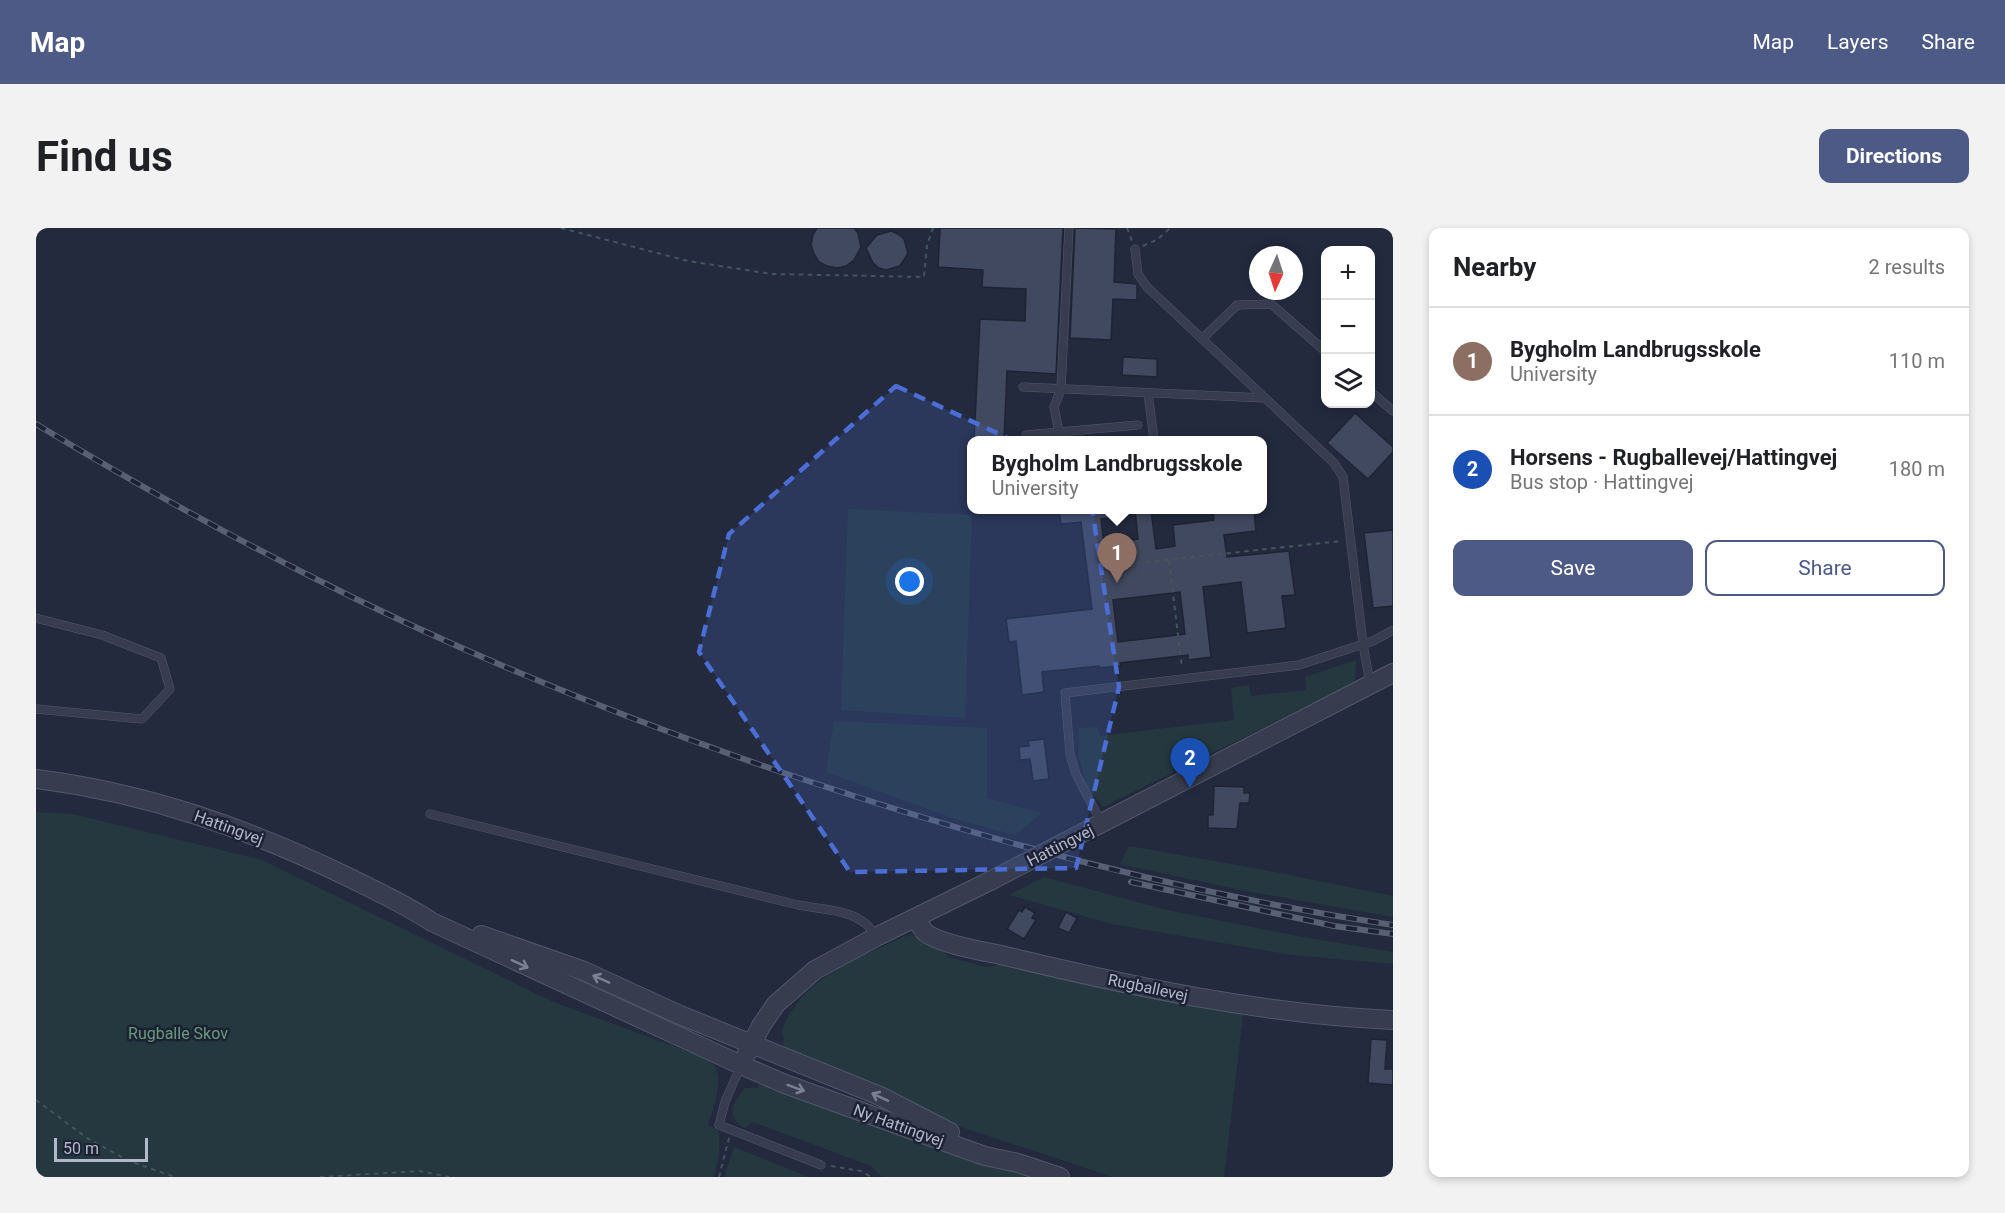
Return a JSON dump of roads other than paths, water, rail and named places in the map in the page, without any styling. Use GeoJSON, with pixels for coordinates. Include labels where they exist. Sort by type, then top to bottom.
{"type":"FeatureCollection","features":[{"type":"Feature","properties":{"kind":"street","name":"Hattingvej"},"geometry":{"type":"LineString","coordinates":[[36,779],[69,783],[156,801],[239,829],[323,865],[412,909],[432,922],[741,1065],[776,1004],[815,970],[1393,674]]}},
{"type":"Feature","properties":{"kind":"street","name":"Hattingvej"},"geometry":{"type":"LineString","coordinates":[[412,909],[584,971],[751,1045],[880,1096],[932,1124],[1018,1163]]}},
{"type":"Feature","properties":{"kind":"street","name":"Rugballevej"},"geometry":{"type":"LineString","coordinates":[[916,918],[926,933],[944,941],[1029,962],[1192,996],[1285,1010],[1393,1020]]}},
{"type":"Feature","properties":{"kind":"street"},"geometry":{"type":"LineString","coordinates":[[579,992],[626,1005],[731,1049],[740,1050],[751,1045]]}},
{"type":"Feature","properties":{"kind":"street","name":"Ny Hattingvej"},"geometry":{"type":"LineString","coordinates":[[741,1065],[784,1084],[965,1149],[1060,1177]]}},
{"type":"Feature","properties":{"kind":"lane"},"geometry":{"type":"LineString","coordinates":[[1059,432],[1054,407],[1061,389],[1069,228]]}},
{"type":"Feature","properties":{"kind":"lane"},"geometry":{"type":"LineString","coordinates":[[1135,249],[1138,274],[1146,287],[1334,463],[1343,477],[1370,685]]}},
{"type":"Feature","properties":{"kind":"lane"},"geometry":{"type":"LineString","coordinates":[[1202,339],[1238,305],[1271,304],[1321,348]]}},
{"type":"Feature","properties":{"kind":"lane"},"geometry":{"type":"LineString","coordinates":[[1023,387],[1265,398]]}},
{"type":"Feature","properties":{"kind":"lane"},"geometry":{"type":"LineString","coordinates":[[1148,393],[1153,436]]}},
{"type":"Feature","properties":{"kind":"lane"},"geometry":{"type":"LineString","coordinates":[[1375,395],[1393,411]]}},
{"type":"Feature","properties":{"kind":"lane"},"geometry":{"type":"LineString","coordinates":[[1026,435],[1138,425]]}},
{"type":"Feature","properties":{"kind":"lane"},"geometry":{"type":"LineString","coordinates":[[36,618],[102,635],[161,658],[170,689],[142,718],[36,709]]}},
{"type":"Feature","properties":{"kind":"lane"},"geometry":{"type":"LineString","coordinates":[[1095,827],[1070,754],[1065,693],[1299,665],[1373,641],[1393,630]]}},
{"type":"Feature","properties":{"kind":"lane"},"geometry":{"type":"LineString","coordinates":[[430,814],[798,905],[858,916],[871,927],[876,937]]}},
{"type":"Feature","properties":{"kind":"lane"},"geometry":{"type":"LineString","coordinates":[[741,1065],[725,1102],[719,1125],[821,1164]]}},
{"type":"Feature","properties":{"kind":"railway"},"geometry":{"type":"LineString","coordinates":[[36,424],[202,520],[362,602],[540,682],[723,752],[934,821],[1085,862],[1238,898],[1393,925]]}},
{"type":"Feature","properties":{"kind":"railway"},"geometry":{"type":"LineString","coordinates":[[1131,882],[1334,926],[1393,934]]}},
{"type":"Feature","properties":{"kind":"place","name":"Bygholm Landbrugsskole"},"geometry":{"type":"Point","coordinates":[1117,583]}},
{"type":"Feature","properties":{"kind":"place","name":"Horsens - Rugballevej/Hattingvej"},"geometry":{"type":"Point","coordinates":[1190,788]}},
{"type":"Feature","properties":{"kind":"park label","name":"Rugballe Skov"},"geometry":{"type":"Point","coordinates":[178,1033]}}]}
